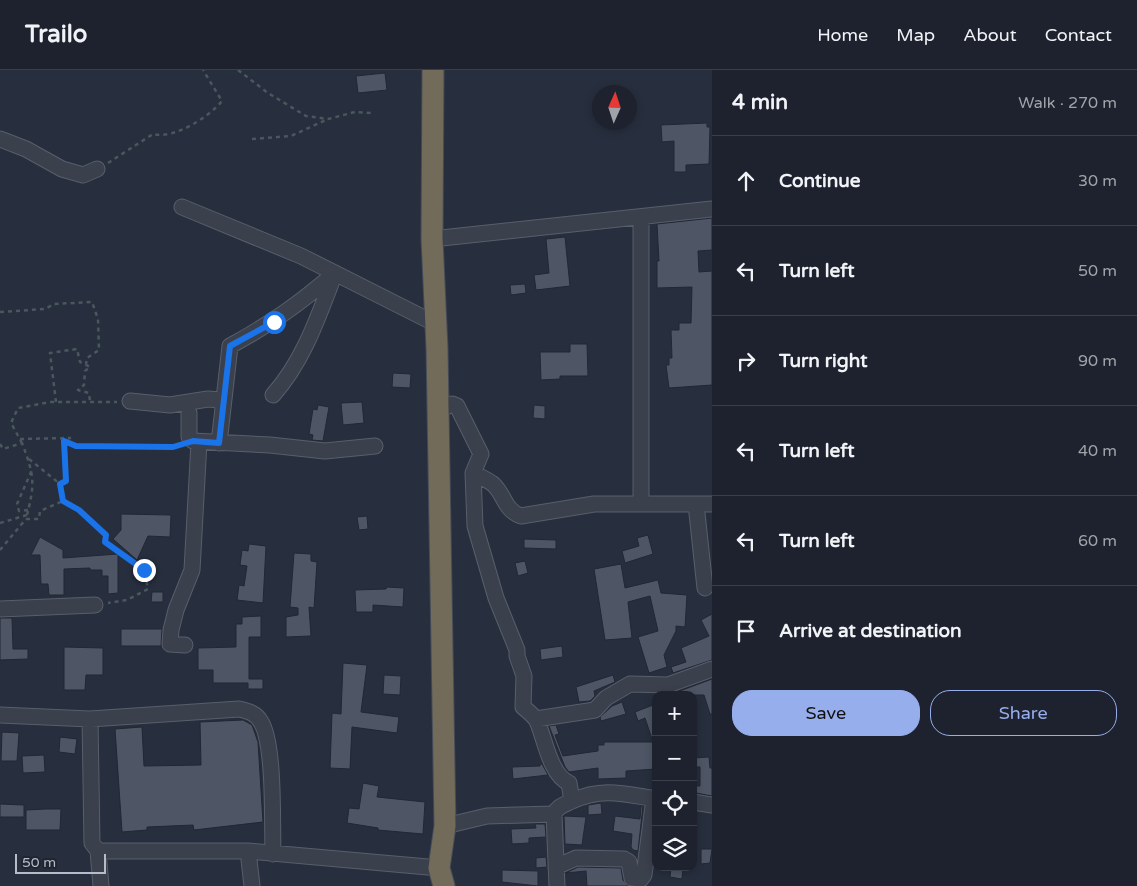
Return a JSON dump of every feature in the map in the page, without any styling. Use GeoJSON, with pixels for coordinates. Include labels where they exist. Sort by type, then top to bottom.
{"type":"FeatureCollection","features":[{"type":"Feature","properties":{"kind":"highway"},"geometry":{"type":"LineString","coordinates":[[433,70],[432,239],[436,324],[445,826],[442,877]]}},
{"type":"Feature","properties":{"kind":"street"},"geometry":{"type":"LineString","coordinates":[[0,139],[26,149],[62,169],[83,175],[97,170]]}},
{"type":"Feature","properties":{"kind":"street"},"geometry":{"type":"LineString","coordinates":[[182,208],[301,256],[436,324]]}},
{"type":"Feature","properties":{"kind":"street"},"geometry":{"type":"LineString","coordinates":[[432,239],[712,209]]}},
{"type":"Feature","properties":{"kind":"street"},"geometry":{"type":"LineString","coordinates":[[641,217],[641,504]]}},
{"type":"Feature","properties":{"kind":"street"},"geometry":{"type":"LineString","coordinates":[[273,395],[288,378],[299,360],[334,273]]}},
{"type":"Feature","properties":{"kind":"street"},"geometry":{"type":"LineString","coordinates":[[219,443],[230,346],[274,322],[299,304],[334,273]]}},
{"type":"Feature","properties":{"kind":"street"},"geometry":{"type":"LineString","coordinates":[[130,401],[170,405],[208,398],[220,400],[223,408]]}},
{"type":"Feature","properties":{"kind":"street"},"geometry":{"type":"LineString","coordinates":[[437,411],[452,404],[457,406],[481,454],[473,473],[475,526],[496,598],[523,670],[524,707],[536,719],[545,746],[561,780],[569,783],[572,801]]}},
{"type":"Feature","properties":{"kind":"street"},"geometry":{"type":"LineString","coordinates":[[189,413],[190,437],[196,442],[270,445],[325,451],[375,446]]}},
{"type":"Feature","properties":{"kind":"street"},"geometry":{"type":"LineString","coordinates":[[185,645],[170,644],[171,630],[192,570],[196,442]]}},
{"type":"Feature","properties":{"kind":"street"},"geometry":{"type":"LineString","coordinates":[[473,473],[494,485],[509,510],[521,516],[594,504],[712,504]]}},
{"type":"Feature","properties":{"kind":"street"},"geometry":{"type":"LineString","coordinates":[[696,504],[705,588]]}},
{"type":"Feature","properties":{"kind":"street"},"geometry":{"type":"LineString","coordinates":[[0,609],[95,605]]}},
{"type":"Feature","properties":{"kind":"street"},"geometry":{"type":"LineString","coordinates":[[536,719],[595,710],[606,698],[630,684],[668,685],[712,669]]}},
{"type":"Feature","properties":{"kind":"street"},"geometry":{"type":"LineString","coordinates":[[0,715],[90,720],[239,709],[251,711],[261,720],[265,729],[270,765],[273,854]]}},
{"type":"Feature","properties":{"kind":"street"},"geometry":{"type":"LineString","coordinates":[[90,720],[92,843],[98,851],[101,886]]}},
{"type":"Feature","properties":{"kind":"street"},"geometry":{"type":"LineString","coordinates":[[557,886],[554,814],[560,806],[595,792],[617,792],[652,798]]}},
{"type":"Feature","properties":{"kind":"street"},"geometry":{"type":"LineString","coordinates":[[697,803],[712,805]]}},
{"type":"Feature","properties":{"kind":"street"},"geometry":{"type":"LineString","coordinates":[[445,826],[487,816],[554,814]]}},
{"type":"Feature","properties":{"kind":"street"},"geometry":{"type":"LineString","coordinates":[[556,866],[576,858],[624,859],[629,862],[632,878],[641,879],[644,875],[652,819]]}},
{"type":"Feature","properties":{"kind":"street"},"geometry":{"type":"LineString","coordinates":[[98,851],[248,851],[442,877]]}},
{"type":"Feature","properties":{"kind":"street"},"geometry":{"type":"LineString","coordinates":[[248,851],[252,886]]}},
{"type":"Feature","properties":{"kind":"path"},"geometry":{"type":"LineString","coordinates":[[97,170],[153,134],[165,136],[172,132],[190,128],[218,106],[222,102],[203,70]]}},
{"type":"Feature","properties":{"kind":"path"},"geometry":{"type":"LineString","coordinates":[[238,70],[296,111],[306,116],[328,119]]}},
{"type":"Feature","properties":{"kind":"path"},"geometry":{"type":"LineString","coordinates":[[252,139],[291,136],[328,119],[355,112],[371,113]]}},
{"type":"Feature","properties":{"kind":"path"},"geometry":{"type":"LineString","coordinates":[[0,312],[45,309],[54,304],[92,302],[98,319],[99,350],[87,358],[86,364]]}},
{"type":"Feature","properties":{"kind":"path"},"geometry":{"type":"LineString","coordinates":[[56,402],[50,353],[77,349],[80,362],[90,366],[85,372],[84,385],[78,390],[89,393],[90,402]]}},
{"type":"Feature","properties":{"kind":"path"},"geometry":{"type":"LineString","coordinates":[[0,550],[26,517],[34,485],[32,468],[11,423],[18,408],[56,402],[130,401]]}},
{"type":"Feature","properties":{"kind":"path"},"geometry":{"type":"LineString","coordinates":[[0,444],[3,449],[21,441],[70,438],[64,441]]}},
{"type":"Feature","properties":{"kind":"path"},"geometry":{"type":"LineString","coordinates":[[64,441],[76,446],[173,447],[196,442]]}},
{"type":"Feature","properties":{"kind":"path"},"geometry":{"type":"LineString","coordinates":[[60,484],[66,481],[64,441]]}},
{"type":"Feature","properties":{"kind":"path"},"geometry":{"type":"LineString","coordinates":[[28,458],[60,484],[63,501]]}},
{"type":"Feature","properties":{"kind":"path"},"geometry":{"type":"LineString","coordinates":[[28,510],[19,511],[17,504],[32,468]]}},
{"type":"Feature","properties":{"kind":"path"},"geometry":{"type":"LineString","coordinates":[[0,523],[26,517],[39,519],[40,511],[63,501]]}},
{"type":"Feature","properties":{"kind":"path"},"geometry":{"type":"LineString","coordinates":[[63,501],[79,510],[106,535],[105,542],[144,570],[148,589],[127,600],[95,605]]}},
{"type":"Feature","properties":{"kind":"building"},"geometry":{"type":"Polygon","coordinates":[[[385,73],[387,90],[358,93],[356,76],[385,73]]]}},
{"type":"Feature","properties":{"kind":"building"},"geometry":{"type":"Polygon","coordinates":[[[707,123],[707,127],[710,127],[709,164],[686,165],[686,172],[674,172],[674,141],[662,142],[661,125],[707,123]]]}},
{"type":"Feature","properties":{"kind":"building"},"geometry":{"type":"Polygon","coordinates":[[[712,218],[712,250],[698,251],[699,272],[712,271],[712,385],[669,388],[666,365],[669,365],[669,358],[672,358],[671,330],[679,330],[679,323],[691,323],[692,287],[657,288],[657,261],[659,261],[657,224],[712,218]]]}},
{"type":"Feature","properties":{"kind":"building"},"geometry":{"type":"Polygon","coordinates":[[[565,237],[570,286],[536,290],[534,275],[549,273],[546,239],[565,237]]]}},
{"type":"Feature","properties":{"kind":"building"},"geometry":{"type":"Polygon","coordinates":[[[525,284],[526,293],[511,295],[510,285],[525,284]]]}},
{"type":"Feature","properties":{"kind":"building"},"geometry":{"type":"Polygon","coordinates":[[[570,344],[587,344],[588,376],[560,376],[560,379],[541,380],[540,352],[570,352],[570,344]]]}},
{"type":"Feature","properties":{"kind":"building"},"geometry":{"type":"Polygon","coordinates":[[[393,373],[411,374],[410,388],[392,387],[393,373]]]}},
{"type":"Feature","properties":{"kind":"building"},"geometry":{"type":"Polygon","coordinates":[[[362,402],[364,423],[343,425],[341,403],[362,402]]]}},
{"type":"Feature","properties":{"kind":"building"},"geometry":{"type":"Polygon","coordinates":[[[318,405],[329,407],[323,441],[312,440],[313,435],[309,434],[313,409],[317,410],[318,405]]]}},
{"type":"Feature","properties":{"kind":"building"},"geometry":{"type":"Polygon","coordinates":[[[534,405],[545,406],[545,419],[533,418],[534,405]]]}},
{"type":"Feature","properties":{"kind":"building"},"geometry":{"type":"Polygon","coordinates":[[[121,514],[171,515],[170,537],[148,536],[137,560],[113,539],[121,530],[121,514]]]}},
{"type":"Feature","properties":{"kind":"building"},"geometry":{"type":"Polygon","coordinates":[[[367,516],[368,529],[359,530],[357,517],[367,516]]]}},
{"type":"Feature","properties":{"kind":"building"},"geometry":{"type":"Polygon","coordinates":[[[648,535],[653,554],[625,563],[622,551],[639,546],[637,538],[648,535]]]}},
{"type":"Feature","properties":{"kind":"building"},"geometry":{"type":"Polygon","coordinates":[[[40,537],[63,550],[63,558],[118,554],[118,593],[108,594],[108,576],[102,576],[102,570],[90,570],[90,568],[64,569],[64,595],[49,595],[48,584],[41,584],[40,555],[31,555],[40,537]]]}},
{"type":"Feature","properties":{"kind":"building"},"geometry":{"type":"Polygon","coordinates":[[[524,539],[556,540],[556,549],[524,548],[524,539]]]}},
{"type":"Feature","properties":{"kind":"building"},"geometry":{"type":"Polygon","coordinates":[[[249,544],[266,546],[263,603],[237,600],[239,585],[244,586],[247,566],[240,565],[242,550],[248,551],[249,544]]]}},
{"type":"Feature","properties":{"kind":"building"},"geometry":{"type":"Polygon","coordinates":[[[294,553],[311,554],[311,561],[317,562],[314,608],[309,607],[311,636],[286,637],[286,617],[298,615],[298,608],[290,607],[294,553]]]}},
{"type":"Feature","properties":{"kind":"building"},"geometry":{"type":"Polygon","coordinates":[[[525,561],[528,573],[518,576],[515,563],[525,561]]]}},
{"type":"Feature","properties":{"kind":"building"},"geometry":{"type":"Polygon","coordinates":[[[621,564],[625,588],[658,580],[661,593],[687,595],[685,627],[676,626],[676,631],[664,655],[667,667],[649,673],[638,637],[658,631],[650,596],[628,602],[632,638],[605,640],[594,569],[621,564]]]}},
{"type":"Feature","properties":{"kind":"building"},"geometry":{"type":"Polygon","coordinates":[[[387,587],[404,588],[403,607],[373,605],[373,612],[356,612],[355,590],[386,589],[387,587]]]}},
{"type":"Feature","properties":{"kind":"building"},"geometry":{"type":"Polygon","coordinates":[[[152,592],[163,592],[163,602],[151,602],[152,592]]]}},
{"type":"Feature","properties":{"kind":"building"},"geometry":{"type":"Polygon","coordinates":[[[712,614],[712,660],[673,673],[671,667],[686,662],[681,648],[709,636],[701,620],[712,614]]]}},
{"type":"Feature","properties":{"kind":"building"},"geometry":{"type":"Polygon","coordinates":[[[261,616],[261,637],[249,637],[249,679],[263,679],[263,689],[248,689],[248,683],[213,683],[213,670],[198,670],[198,648],[236,647],[236,624],[242,624],[242,617],[261,616]]]}},
{"type":"Feature","properties":{"kind":"building"},"geometry":{"type":"Polygon","coordinates":[[[0,618],[12,618],[13,649],[28,649],[28,659],[0,660],[0,618]]]}},
{"type":"Feature","properties":{"kind":"building"},"geometry":{"type":"Polygon","coordinates":[[[121,629],[162,629],[161,646],[121,646],[121,629]]]}},
{"type":"Feature","properties":{"kind":"building"},"geometry":{"type":"Polygon","coordinates":[[[562,646],[563,657],[541,660],[540,649],[562,646]]]}},
{"type":"Feature","properties":{"kind":"building"},"geometry":{"type":"Polygon","coordinates":[[[64,647],[103,648],[103,675],[86,675],[85,690],[64,690],[64,647]]]}},
{"type":"Feature","properties":{"kind":"building"},"geometry":{"type":"Polygon","coordinates":[[[343,663],[367,665],[361,712],[399,717],[397,733],[352,727],[350,769],[330,768],[332,713],[341,714],[343,663]]]}},
{"type":"Feature","properties":{"kind":"building"},"geometry":{"type":"Polygon","coordinates":[[[384,675],[401,676],[400,695],[383,694],[384,675]]]}},
{"type":"Feature","properties":{"kind":"building"},"geometry":{"type":"Polygon","coordinates":[[[613,675],[615,682],[594,691],[595,696],[590,701],[579,702],[576,687],[613,675]]]}},
{"type":"Feature","properties":{"kind":"building"},"geometry":{"type":"Polygon","coordinates":[[[712,679],[712,714],[710,714],[704,695],[697,695],[697,691],[680,691],[712,679]]]}},
{"type":"Feature","properties":{"kind":"building"},"geometry":{"type":"Polygon","coordinates":[[[622,702],[626,714],[601,721],[600,717],[612,706],[622,702]]]}},
{"type":"Feature","properties":{"kind":"building"},"geometry":{"type":"Polygon","coordinates":[[[652,705],[652,739],[645,718],[638,721],[635,712],[652,705]]]}},
{"type":"Feature","properties":{"kind":"building"},"geometry":{"type":"Polygon","coordinates":[[[243,720],[252,725],[258,742],[263,822],[194,830],[193,825],[147,827],[147,830],[122,832],[115,729],[142,727],[144,766],[201,765],[200,722],[243,720]]]}},
{"type":"Feature","properties":{"kind":"building"},"geometry":{"type":"Polygon","coordinates":[[[556,725],[559,734],[555,735],[563,756],[598,751],[598,745],[604,745],[604,742],[652,742],[652,769],[626,771],[626,778],[598,779],[598,768],[569,772],[565,767],[549,726],[556,725]]]}},
{"type":"Feature","properties":{"kind":"building"},"geometry":{"type":"Polygon","coordinates":[[[2,732],[19,733],[17,761],[1,761],[2,732]]]}},
{"type":"Feature","properties":{"kind":"building"},"geometry":{"type":"Polygon","coordinates":[[[60,737],[77,739],[75,754],[59,752],[60,737]]]}},
{"type":"Feature","properties":{"kind":"building"},"geometry":{"type":"Polygon","coordinates":[[[44,755],[45,772],[23,773],[22,756],[44,755]]]}},
{"type":"Feature","properties":{"kind":"building"},"geometry":{"type":"Polygon","coordinates":[[[709,757],[710,768],[712,768],[712,796],[697,793],[697,786],[700,786],[700,767],[697,767],[697,758],[709,757]]]}},
{"type":"Feature","properties":{"kind":"building"},"geometry":{"type":"Polygon","coordinates":[[[542,764],[548,775],[513,779],[512,767],[540,766],[542,764]]]}},
{"type":"Feature","properties":{"kind":"building"},"geometry":{"type":"Polygon","coordinates":[[[363,783],[379,786],[377,797],[425,802],[423,834],[378,830],[378,828],[347,823],[349,808],[359,809],[363,783]]]}},
{"type":"Feature","properties":{"kind":"building"},"geometry":{"type":"Polygon","coordinates":[[[601,803],[602,814],[588,815],[588,805],[601,803]]]}},
{"type":"Feature","properties":{"kind":"building"},"geometry":{"type":"Polygon","coordinates":[[[0,804],[24,805],[24,817],[0,817],[0,804]]]}},
{"type":"Feature","properties":{"kind":"building"},"geometry":{"type":"Polygon","coordinates":[[[641,806],[643,806],[638,851],[633,850],[631,847],[632,834],[613,831],[615,816],[640,819],[641,806]]]}},
{"type":"Feature","properties":{"kind":"building"},"geometry":{"type":"Polygon","coordinates":[[[61,809],[60,830],[26,830],[26,810],[61,809]]]}},
{"type":"Feature","properties":{"kind":"building"},"geometry":{"type":"Polygon","coordinates":[[[564,816],[586,817],[582,845],[565,844],[564,816]]]}},
{"type":"Feature","properties":{"kind":"building"},"geometry":{"type":"Polygon","coordinates":[[[535,824],[545,824],[546,837],[529,838],[529,843],[512,844],[511,829],[536,828],[535,824]]]}},
{"type":"Feature","properties":{"kind":"building"},"geometry":{"type":"Polygon","coordinates":[[[701,849],[712,849],[710,863],[701,864],[701,849]]]}},
{"type":"Feature","properties":{"kind":"building"},"geometry":{"type":"Polygon","coordinates":[[[546,857],[547,867],[536,868],[536,858],[546,857]]]}},
{"type":"Feature","properties":{"kind":"building"},"geometry":{"type":"Polygon","coordinates":[[[578,867],[621,868],[623,880],[628,886],[587,886],[586,871],[566,873],[578,867]]]}},
{"type":"Feature","properties":{"kind":"building"},"geometry":{"type":"Polygon","coordinates":[[[502,870],[538,871],[538,886],[502,882],[502,870]]]}},
{"type":"Feature","properties":{"kind":"building"},"geometry":{"type":"Polygon","coordinates":[[[671,871],[683,871],[682,879],[670,877],[671,871]]]}},
{"type":"Feature","properties":{"kind":"route"},"geometry":{"type":"LineString","coordinates":[[144,570],[105,542],[106,535],[79,510],[63,501],[60,484],[66,481],[64,476],[64,441],[76,446],[173,447],[193,441],[219,443],[230,346],[274,322]]}}]}
